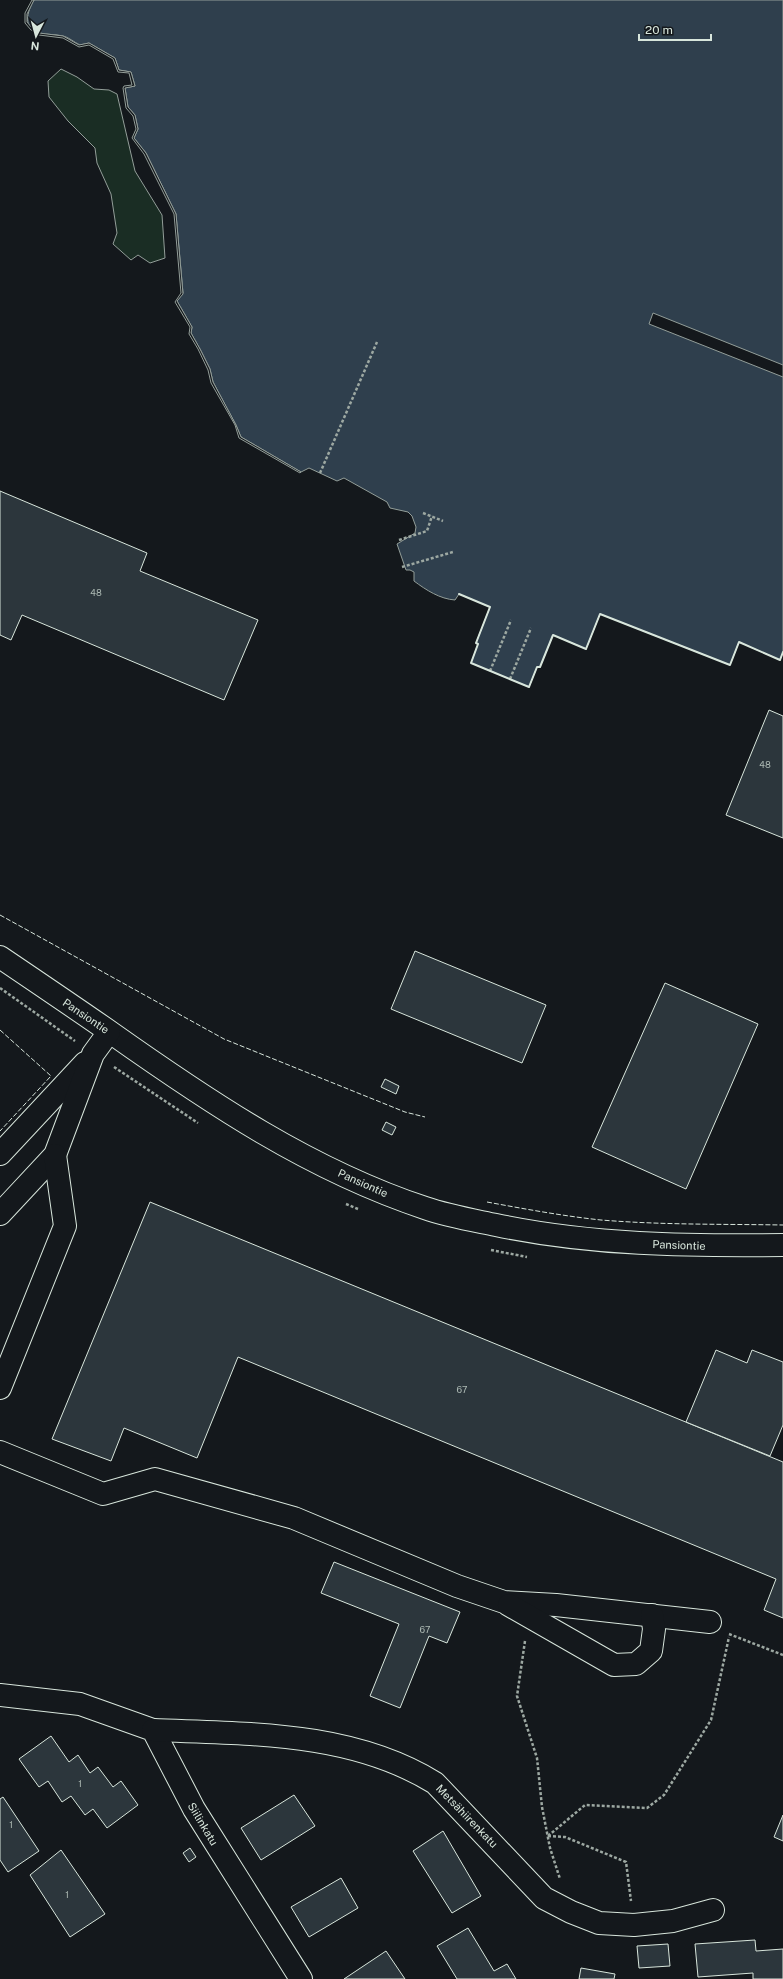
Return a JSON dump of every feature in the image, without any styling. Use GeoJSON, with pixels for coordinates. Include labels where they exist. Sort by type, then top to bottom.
{"type":"FeatureCollection","features":[{"type":"Feature","properties":{"kind":"street","name":"Pansiontie"},"geometry":{"type":"LineString","coordinates":[[0,957],[174,1077],[274,1140],[366,1186],[426,1208],[461,1218],[511,1228],[598,1241],[703,1246],[783,1245]]}},
{"type":"Feature","properties":{"kind":"street"},"geometry":{"type":"LineString","coordinates":[[0,1154],[94,1054],[109,1032]]}},
{"type":"Feature","properties":{"kind":"street"},"geometry":{"type":"LineString","coordinates":[[0,1214],[55,1155],[94,1054]]}},
{"type":"Feature","properties":{"kind":"street"},"geometry":{"type":"LineString","coordinates":[[0,1388],[65,1226],[55,1155]]}},
{"type":"Feature","properties":{"kind":"street"},"geometry":{"type":"LineString","coordinates":[[0,1452],[103,1494],[155,1479],[294,1518],[457,1586],[504,1602],[614,1665],[636,1664],[650,1651],[654,1629],[652,1615]]}},
{"type":"Feature","properties":{"kind":"street"},"geometry":{"type":"LineString","coordinates":[[504,1602],[556,1605],[710,1622]]}},
{"type":"Feature","properties":{"kind":"street"},"geometry":{"type":"LineString","coordinates":[[0,1695],[80,1704],[153,1730]]}},
{"type":"Feature","properties":{"kind":"street","name":"Metsähiirenkatu"},"geometry":{"type":"LineString","coordinates":[[153,1730],[246,1733],[313,1740],[360,1751],[413,1769],[435,1783],[544,1898],[571,1912],[599,1923],[634,1925],[673,1920],[712,1910]]}},
{"type":"Feature","properties":{"kind":"street","name":"Siilinkatu"},"geometry":{"type":"LineString","coordinates":[[153,1730],[194,1809],[301,1979]]}},
{"type":"Feature","properties":{"kind":"path"},"geometry":{"type":"LineString","coordinates":[[320,473],[377,342]]}},
{"type":"Feature","properties":{"kind":"path"},"geometry":{"type":"LineString","coordinates":[[423,513],[443,521]]}},
{"type":"Feature","properties":{"kind":"path"},"geometry":{"type":"LineString","coordinates":[[399,540],[427,531],[432,516]]}},
{"type":"Feature","properties":{"kind":"path"},"geometry":{"type":"LineString","coordinates":[[402,567],[453,552]]}},
{"type":"Feature","properties":{"kind":"path"},"geometry":{"type":"LineString","coordinates":[[490,671],[511,620]]}},
{"type":"Feature","properties":{"kind":"path"},"geometry":{"type":"LineString","coordinates":[[510,679],[531,628]]}},
{"type":"Feature","properties":{"kind":"path"},"geometry":{"type":"LineString","coordinates":[[710,1622],[729,1634],[783,1655]]}},
{"type":"Feature","properties":{"kind":"path"},"geometry":{"type":"LineString","coordinates":[[548,1836],[585,1805],[647,1808],[664,1795],[711,1720],[729,1634]]}},
{"type":"Feature","properties":{"kind":"path"},"geometry":{"type":"LineString","coordinates":[[522,1635],[525,1642],[517,1696],[537,1758],[542,1807],[548,1836],[571,1912]]}},
{"type":"Feature","properties":{"kind":"path"},"geometry":{"type":"LineString","coordinates":[[548,1836],[565,1837],[626,1862],[634,1925]]}},
{"type":"Feature","properties":{"kind":"green space"},"geometry":{"type":"Polygon","coordinates":[[[61,69],[77,77],[94,89],[109,90],[117,94],[135,171],[162,215],[165,258],[150,263],[138,255],[131,260],[113,244],[117,233],[111,194],[97,163],[95,148],[68,121],[49,97],[48,81],[61,69]]]}},
{"type":"Feature","properties":{"kind":"water"},"geometry":{"type":"Polygon","coordinates":[[[34,0],[783,0],[783,652],[780,660],[739,642],[730,665],[600,614],[586,649],[553,635],[540,667],[537,667],[529,687],[471,663],[478,644],[476,643],[490,607],[459,594],[455,600],[444,598],[428,591],[414,581],[414,572],[406,570],[397,544],[415,533],[416,527],[412,516],[408,512],[390,508],[387,502],[344,478],[337,481],[309,468],[301,472],[241,437],[213,382],[210,369],[191,333],[192,327],[177,301],[183,293],[176,214],[146,153],[134,138],[138,129],[135,115],[128,107],[125,88],[135,86],[131,72],[119,70],[115,58],[89,43],[80,45],[65,37],[43,34],[34,31],[28,24],[28,14],[34,0]]]}},
{"type":"Feature","properties":{"kind":"pier"},"geometry":{"type":"Polygon","coordinates":[[[32,0],[34,0],[27,14],[27,22],[32,28],[39,33],[63,36],[79,45],[89,43],[115,58],[119,70],[131,72],[135,86],[125,88],[128,107],[135,115],[138,129],[134,138],[146,153],[176,214],[183,294],[177,301],[192,327],[191,333],[210,369],[213,382],[236,425],[241,437],[301,472],[300,473],[239,438],[235,425],[211,383],[208,370],[189,334],[190,327],[175,302],[181,293],[174,214],[144,154],[132,138],[136,129],[133,116],[126,108],[123,88],[124,86],[132,85],[129,73],[118,72],[113,59],[89,45],[79,47],[63,38],[39,35],[31,30],[25,23],[25,13],[32,0]]]}},
{"type":"Feature","properties":{"kind":"pier"},"geometry":{"type":"Polygon","coordinates":[[[653,313],[783,365],[783,377],[649,324],[653,313]]]}},
{"type":"Feature","properties":{"kind":"building"},"geometry":{"type":"Polygon","coordinates":[[[0,491],[147,553],[140,571],[258,620],[224,700],[22,615],[11,640],[0,635],[0,491]]]}},
{"type":"Feature","properties":{"kind":"building"},"geometry":{"type":"Polygon","coordinates":[[[769,710],[783,716],[783,838],[726,815],[769,710]]]}},
{"type":"Feature","properties":{"kind":"building"},"geometry":{"type":"Polygon","coordinates":[[[415,951],[546,1005],[522,1063],[391,1009],[415,951]]]}},
{"type":"Feature","properties":{"kind":"building"},"geometry":{"type":"Polygon","coordinates":[[[665,983],[758,1024],[686,1189],[592,1147],[665,983]]]}},
{"type":"Feature","properties":{"kind":"building"},"geometry":{"type":"Polygon","coordinates":[[[385,1079],[399,1086],[396,1094],[381,1087],[385,1079]]]}},
{"type":"Feature","properties":{"kind":"building"},"geometry":{"type":"Polygon","coordinates":[[[386,1122],[396,1127],[392,1135],[382,1130],[386,1122]]]}},
{"type":"Feature","properties":{"kind":"building"},"geometry":{"type":"Polygon","coordinates":[[[150,1202],[783,1462],[783,1618],[764,1610],[776,1579],[238,1357],[197,1458],[124,1428],[111,1461],[52,1439],[150,1202]]]}},
{"type":"Feature","properties":{"kind":"building"},"geometry":{"type":"Polygon","coordinates":[[[716,1350],[747,1363],[752,1350],[783,1362],[783,1425],[770,1456],[686,1422],[716,1350]]]}},
{"type":"Feature","properties":{"kind":"building"},"geometry":{"type":"Polygon","coordinates":[[[334,1562],[460,1612],[447,1643],[429,1636],[400,1708],[370,1696],[399,1624],[321,1593],[334,1562]]]}},
{"type":"Feature","properties":{"kind":"building"},"geometry":{"type":"Polygon","coordinates":[[[51,1736],[69,1762],[78,1755],[90,1773],[98,1767],[113,1787],[121,1781],[138,1805],[107,1828],[93,1809],[85,1815],[71,1796],[62,1802],[48,1781],[39,1787],[19,1759],[51,1736]]]}},
{"type":"Feature","properties":{"kind":"building"},"geometry":{"type":"Polygon","coordinates":[[[294,1795],[315,1826],[261,1860],[241,1828],[294,1795]]]}},
{"type":"Feature","properties":{"kind":"building"},"geometry":{"type":"Polygon","coordinates":[[[3,1797],[39,1851],[8,1872],[0,1860],[0,1799],[3,1797]]]}},
{"type":"Feature","properties":{"kind":"building"},"geometry":{"type":"Polygon","coordinates":[[[783,1815],[783,1841],[774,1837],[783,1815]]]}},
{"type":"Feature","properties":{"kind":"building"},"geometry":{"type":"Polygon","coordinates":[[[443,1831],[481,1896],[452,1913],[413,1851],[443,1831]]]}},
{"type":"Feature","properties":{"kind":"building"},"geometry":{"type":"Polygon","coordinates":[[[190,1848],[196,1857],[189,1862],[183,1853],[190,1848]]]}},
{"type":"Feature","properties":{"kind":"building"},"geometry":{"type":"Polygon","coordinates":[[[61,1850],[105,1914],[70,1937],[30,1875],[61,1850]]]}},
{"type":"Feature","properties":{"kind":"building"},"geometry":{"type":"Polygon","coordinates":[[[341,1878],[358,1908],[309,1937],[291,1907],[341,1878]]]}},
{"type":"Feature","properties":{"kind":"building"},"geometry":{"type":"Polygon","coordinates":[[[468,1928],[494,1971],[507,1964],[516,1979],[457,1979],[437,1946],[468,1928]]]}},
{"type":"Feature","properties":{"kind":"building"},"geometry":{"type":"Polygon","coordinates":[[[755,1940],[756,1951],[783,1949],[783,1979],[753,1979],[753,1973],[698,1977],[695,1944],[755,1940]]]}},
{"type":"Feature","properties":{"kind":"building"},"geometry":{"type":"Polygon","coordinates":[[[668,1944],[670,1966],[639,1968],[637,1946],[668,1944]]]}},
{"type":"Feature","properties":{"kind":"building"},"geometry":{"type":"Polygon","coordinates":[[[386,1951],[405,1979],[344,1979],[386,1951]]]}},
{"type":"Feature","properties":{"kind":"building"},"geometry":{"type":"Polygon","coordinates":[[[581,1968],[615,1974],[614,1979],[579,1979],[581,1968]]]}},
{"type":"Feature","properties":{"kind":"fence"},"geometry":{"type":"LineString","coordinates":[[0,915],[224,1039],[405,1112],[425,1117]]}},
{"type":"Feature","properties":{"kind":"fence"},"geometry":{"type":"LineString","coordinates":[[0,1030],[51,1076],[0,1131]]}},
{"type":"Feature","properties":{"kind":"fence"},"geometry":{"type":"LineString","coordinates":[[487,1202],[558,1214],[624,1222],[783,1225]]}},
{"type":"Feature","properties":{"kind":"wall"},"geometry":{"type":"LineString","coordinates":[[459,594],[490,607],[476,643],[478,644],[471,663],[529,687],[537,667],[540,667],[553,635],[586,649],[600,614],[730,665],[739,642],[780,660],[783,652]]}}]}
